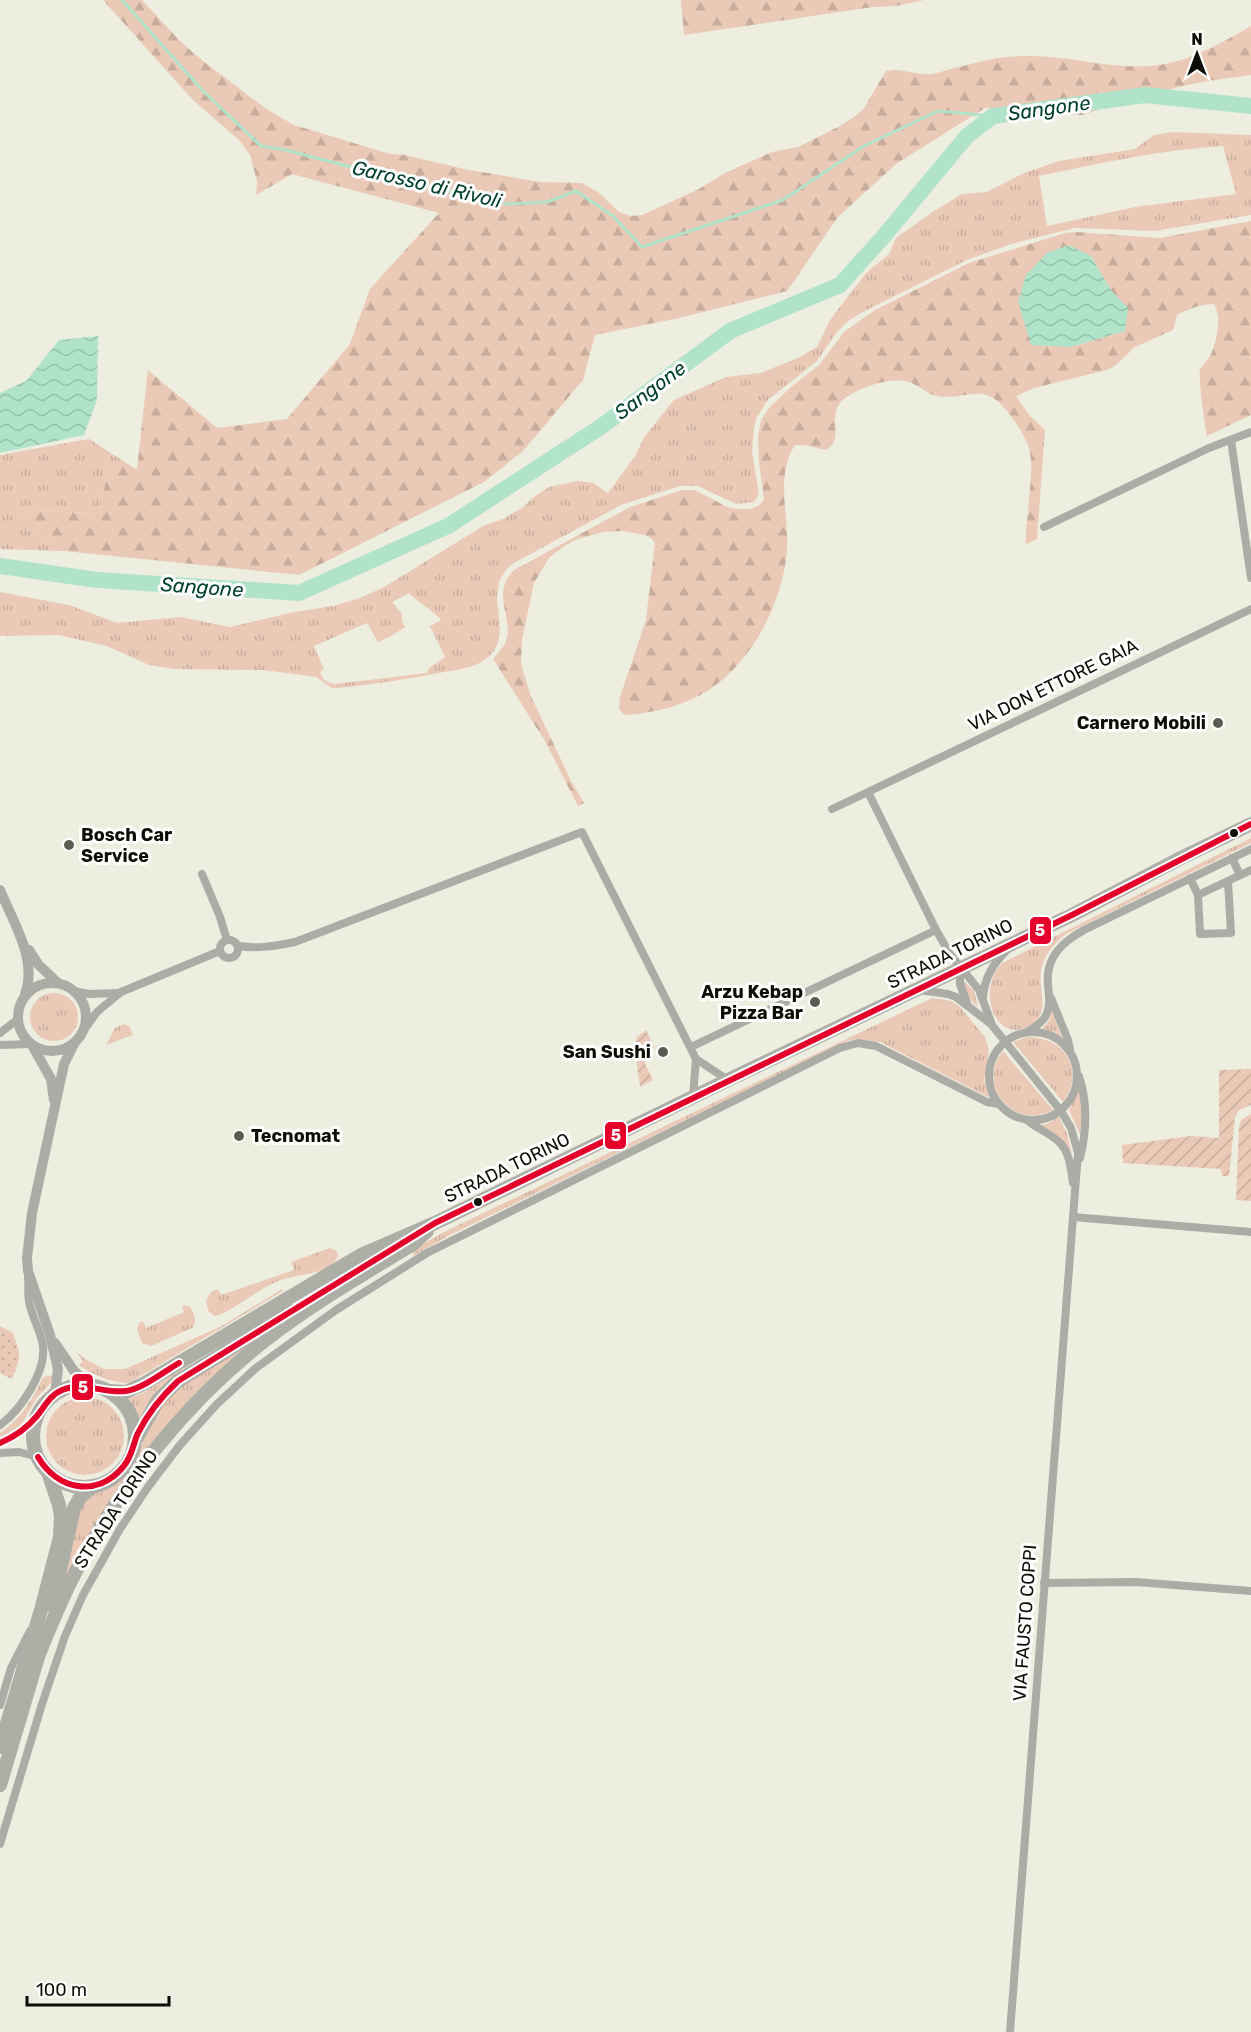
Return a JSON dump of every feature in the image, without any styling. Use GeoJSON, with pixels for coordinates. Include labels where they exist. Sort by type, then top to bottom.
{"type":"FeatureCollection","features":[{"type":"Feature","properties":{"kind":"main road","name":"STRADA TORINO"},"geometry":{"type":"LineString","coordinates":[[109,1391],[133,1390],[352,1260],[435,1223],[1016,942],[1251,824]]}},
{"type":"Feature","properties":{"kind":"main road","name":"STRADA TORINO"},"geometry":{"type":"LineString","coordinates":[[135,1441],[158,1400],[178,1381],[435,1223]]}},
{"type":"Feature","properties":{"kind":"main road"},"geometry":{"type":"LineString","coordinates":[[39,1654],[74,1574],[100,1527],[135,1475],[173,1427],[217,1382],[268,1338],[300,1315],[413,1244],[435,1223]]}},
{"type":"Feature","properties":{"kind":"main road"},"geometry":{"type":"LineString","coordinates":[[0,1747],[41,1610],[61,1526],[59,1505],[48,1472],[38,1457],[33,1438],[36,1417],[42,1406],[55,1394],[68,1387],[91,1385],[109,1391],[128,1410],[134,1425],[135,1441],[127,1463],[120,1472],[111,1479],[93,1486],[81,1496],[74,1508],[64,1558],[39,1654],[0,1785]]}},
{"type":"Feature","properties":{"kind":"main road"},"geometry":{"type":"LineString","coordinates":[[48,1472],[58,1480],[73,1485],[93,1486]]}},
{"type":"Feature","properties":{"kind":"street"},"geometry":{"type":"LineString","coordinates":[[1044,527],[1209,448],[1251,432]]}},
{"type":"Feature","properties":{"kind":"street"},"geometry":{"type":"LineString","coordinates":[[1231,440],[1251,578]]}},
{"type":"Feature","properties":{"kind":"street","name":"VIA DON ETTORE GAIA"},"geometry":{"type":"LineString","coordinates":[[832,809],[1251,609]]}},
{"type":"Feature","properties":{"kind":"street"},"geometry":{"type":"LineString","coordinates":[[868,792],[936,930],[960,969],[960,984],[970,1007]]}},
{"type":"Feature","properties":{"kind":"street"},"geometry":{"type":"LineString","coordinates":[[238,946],[265,948],[295,942],[582,832],[696,1059],[728,1080]]}},
{"type":"Feature","properties":{"kind":"street"},"geometry":{"type":"LineString","coordinates":[[1027,1032],[1044,1018],[1048,1008],[1050,962],[1063,944],[1084,930],[1251,849]]}},
{"type":"Feature","properties":{"kind":"street"},"geometry":{"type":"LineString","coordinates":[[1232,858],[1240,875]]}},
{"type":"Feature","properties":{"kind":"street"},"geometry":{"type":"LineString","coordinates":[[1198,895],[1251,870]]}},
{"type":"Feature","properties":{"kind":"street"},"geometry":{"type":"LineString","coordinates":[[202,874],[227,940]]}},
{"type":"Feature","properties":{"kind":"street"},"geometry":{"type":"LineString","coordinates":[[1190,879],[1198,895],[1200,934],[1231,933],[1228,881]]}},
{"type":"Feature","properties":{"kind":"street"},"geometry":{"type":"LineString","coordinates":[[0,890],[29,962],[29,983],[19,1008],[20,1030],[51,1078],[54,1110]]}},
{"type":"Feature","properties":{"kind":"street","name":"STRADA TORINO"},"geometry":{"type":"LineString","coordinates":[[690,1047],[936,930]]}},
{"type":"Feature","properties":{"kind":"street"},"geometry":{"type":"LineString","coordinates":[[18,932],[38,964],[58,984],[89,994],[121,992]]}},
{"type":"Feature","properties":{"kind":"street"},"geometry":{"type":"LineString","coordinates":[[220,951],[225,958],[237,955],[238,946],[235,941],[227,940]]}},
{"type":"Feature","properties":{"kind":"street"},"geometry":{"type":"LineString","coordinates":[[220,951],[221,946],[227,940]]}},
{"type":"Feature","properties":{"kind":"street"},"geometry":{"type":"LineString","coordinates":[[983,1001],[986,980],[991,969],[1016,942]]}},
{"type":"Feature","properties":{"kind":"street"},"geometry":{"type":"LineString","coordinates":[[0,1425],[24,1401],[42,1359],[41,1337],[29,1305],[27,1244],[64,1064],[74,1044],[97,1012],[121,992],[220,951]]}},
{"type":"Feature","properties":{"kind":"street","name":"VIA FAUSTO COPPI"},"geometry":{"type":"LineString","coordinates":[[960,969],[973,981],[992,1024]]}},
{"type":"Feature","properties":{"kind":"street"},"geometry":{"type":"LineString","coordinates":[[23,999],[31,990],[40,985],[58,984]]}},
{"type":"Feature","properties":{"kind":"street","name":"VIA FAUSTO COPPI"},"geometry":{"type":"LineString","coordinates":[[917,990],[948,994],[992,1024],[1061,1111],[1075,1138],[1078,1167]]}},
{"type":"Feature","properties":{"kind":"street"},"geometry":{"type":"LineString","coordinates":[[74,991],[84,1006],[86,1023],[84,1030]]}},
{"type":"Feature","properties":{"kind":"street","name":"VIA FAUSTO COPPI"},"geometry":{"type":"LineString","coordinates":[[1010,2032],[1073,1217],[1078,1167],[1086,1122],[1083,1090],[1068,1040],[1049,994]]}},
{"type":"Feature","properties":{"kind":"street"},"geometry":{"type":"LineString","coordinates":[[0,1033],[18,1019]]}},
{"type":"Feature","properties":{"kind":"street"},"geometry":{"type":"LineString","coordinates":[[1070,1052],[1064,1044],[1047,1034],[1027,1032],[1015,1035],[996,1052],[989,1068],[990,1086],[998,1104],[1015,1117],[1027,1120],[1046,1119],[1061,1111],[1075,1092],[1077,1072]]}},
{"type":"Feature","properties":{"kind":"street","name":"STRADA TORINO"},"geometry":{"type":"LineString","coordinates":[[0,1844],[42,1704],[61,1647],[83,1594],[148,1487],[180,1445],[217,1404],[256,1368],[336,1310],[427,1253],[840,1048],[858,1043],[876,1046],[987,1102],[998,1104]]}},
{"type":"Feature","properties":{"kind":"street"},"geometry":{"type":"LineString","coordinates":[[0,1045],[31,1044],[51,1051],[64,1050],[74,1044]]}},
{"type":"Feature","properties":{"kind":"street"},"geometry":{"type":"LineString","coordinates":[[693,1097],[696,1059]]}},
{"type":"Feature","properties":{"kind":"street"},"geometry":{"type":"LineString","coordinates":[[1027,1120],[1061,1143],[1068,1158],[1076,1194]]}},
{"type":"Feature","properties":{"kind":"street"},"geometry":{"type":"LineString","coordinates":[[1073,1217],[1251,1232]]}},
{"type":"Feature","properties":{"kind":"street"},"geometry":{"type":"LineString","coordinates":[[28,1271],[50,1335],[58,1369],[55,1394]]}},
{"type":"Feature","properties":{"kind":"street"},"geometry":{"type":"LineString","coordinates":[[50,1335],[74,1371],[91,1385]]}},
{"type":"Feature","properties":{"kind":"street"},"geometry":{"type":"LineString","coordinates":[[0,1443],[17,1434],[36,1417]]}},
{"type":"Feature","properties":{"kind":"street"},"geometry":{"type":"LineString","coordinates":[[0,1453],[19,1452],[38,1457]]}},
{"type":"Feature","properties":{"kind":"street"},"geometry":{"type":"LineString","coordinates":[[1044,1583],[1136,1582],[1251,1591]]}},
{"type":"Feature","properties":{"kind":"street"},"geometry":{"type":"LineString","coordinates":[[0,1705],[11,1668],[41,1610]]}},
{"type":"Feature","properties":{"kind":"green space"},"geometry":{"type":"Polygon","coordinates":[[[103,0],[142,0],[182,43],[203,61],[265,108],[294,125],[390,154],[405,155],[464,169],[540,182],[582,183],[598,192],[619,212],[631,216],[642,215],[697,190],[727,172],[772,152],[798,147],[840,126],[864,108],[886,71],[932,74],[986,60],[1018,56],[1041,56],[1118,66],[1149,66],[1176,61],[1202,52],[1251,26],[1251,75],[1201,82],[1145,95],[1082,115],[985,108],[896,164],[838,217],[787,291],[679,318],[595,335],[583,380],[523,451],[484,482],[299,575],[64,551],[13,522],[28,511],[99,513],[109,466],[137,469],[148,370],[217,428],[287,419],[350,344],[370,289],[439,213],[292,174],[256,195],[257,181],[250,155],[240,141],[193,100],[103,0]]]}},
{"type":"Feature","properties":{"kind":"green space"},"geometry":{"type":"Polygon","coordinates":[[[681,0],[924,0],[896,6],[873,7],[684,35],[681,0]]]}},
{"type":"Feature","properties":{"kind":"green space"},"geometry":{"type":"Polygon","coordinates":[[[1173,132],[1251,135],[1251,215],[1155,231],[1075,228],[1011,244],[967,260],[861,313],[848,321],[836,333],[817,361],[768,400],[757,417],[752,452],[759,494],[754,502],[736,504],[698,486],[680,486],[621,505],[514,563],[503,574],[498,587],[499,639],[494,651],[479,663],[418,677],[332,688],[316,677],[295,674],[263,670],[173,669],[149,665],[107,646],[58,635],[0,636],[0,592],[69,605],[117,623],[180,617],[230,627],[294,612],[333,606],[360,598],[386,586],[483,526],[503,519],[523,507],[549,487],[578,481],[593,483],[608,493],[635,456],[645,436],[674,400],[726,377],[761,373],[800,357],[817,347],[830,320],[866,273],[889,254],[896,238],[931,213],[962,194],[987,192],[1022,174],[1059,161],[1135,149],[1154,135],[1173,132]],[[1223,146],[1154,154],[1039,176],[1047,226],[1135,207],[1236,194],[1223,146]],[[409,593],[392,602],[402,614],[405,627],[393,635],[378,642],[367,623],[314,646],[324,669],[320,672],[324,679],[335,684],[427,673],[429,668],[445,657],[430,626],[441,620],[409,593]]]}},
{"type":"Feature","properties":{"kind":"green space"},"geometry":{"type":"Polygon","coordinates":[[[1251,221],[1251,415],[1207,436],[1200,370],[1211,354],[1217,335],[1218,315],[1214,304],[1195,307],[1177,315],[1173,330],[1135,347],[1115,366],[1107,370],[1034,388],[1016,396],[1030,416],[1045,430],[1037,539],[1026,544],[1031,471],[1029,448],[1019,427],[1003,407],[987,395],[940,397],[909,382],[894,381],[878,383],[862,389],[840,402],[835,417],[835,439],[826,450],[795,445],[789,457],[784,482],[787,536],[785,569],[773,608],[752,646],[739,663],[725,678],[700,695],[680,704],[648,712],[627,715],[623,714],[619,708],[620,697],[646,620],[655,543],[651,538],[621,531],[604,532],[567,544],[549,558],[534,583],[522,640],[521,663],[530,694],[571,781],[584,803],[578,806],[545,741],[493,659],[505,644],[508,634],[503,598],[507,580],[514,570],[630,507],[682,490],[695,490],[727,507],[736,509],[750,509],[758,506],[764,500],[758,437],[761,421],[768,409],[819,365],[844,332],[875,310],[969,263],[1065,233],[1160,238],[1251,221]],[[1091,256],[1071,347],[1125,331],[1111,290],[1091,256]]]}},
{"type":"Feature","properties":{"kind":"green space"},"geometry":{"type":"Polygon","coordinates":[[[89,439],[137,470],[109,466],[99,513],[28,511],[14,522],[64,551],[0,549],[0,455],[89,439]]]}},
{"type":"Feature","properties":{"kind":"green space"},"geometry":{"type":"Polygon","coordinates":[[[1251,838],[1251,843],[1066,934],[1053,946],[1044,961],[1041,972],[1042,1009],[1036,1021],[1017,1030],[1007,1028],[999,1021],[993,1011],[990,986],[994,974],[1002,963],[1251,838]]]}},
{"type":"Feature","properties":{"kind":"green space"},"geometry":{"type":"Polygon","coordinates":[[[964,981],[974,991],[978,1007],[968,996],[964,981]]]}},
{"type":"Feature","properties":{"kind":"green space"},"geometry":{"type":"Polygon","coordinates":[[[54,993],[71,1000],[78,1017],[71,1034],[54,1041],[37,1034],[30,1017],[37,1000],[54,993]]]}},
{"type":"Feature","properties":{"kind":"green space"},"geometry":{"type":"Polygon","coordinates":[[[932,998],[951,1001],[960,1007],[985,1037],[989,1050],[984,1080],[990,1098],[880,1042],[857,1039],[847,1041],[446,1237],[414,1256],[411,1251],[444,1232],[932,998]]]}},
{"type":"Feature","properties":{"kind":"green space"},"geometry":{"type":"Polygon","coordinates":[[[1052,1011],[1062,1038],[1042,1029],[1050,1019],[1052,1011]]]}},
{"type":"Feature","properties":{"kind":"green space"},"geometry":{"type":"Polygon","coordinates":[[[124,1024],[130,1027],[133,1035],[106,1045],[115,1028],[124,1024]]]}},
{"type":"Feature","properties":{"kind":"green space"},"geometry":{"type":"Polygon","coordinates":[[[646,1030],[655,1048],[641,1055],[653,1080],[640,1087],[634,1045],[637,1037],[646,1030]]]}},
{"type":"Feature","properties":{"kind":"green space"},"geometry":{"type":"Polygon","coordinates":[[[1027,1037],[1040,1038],[1052,1043],[1068,1058],[1072,1067],[1072,1078],[1070,1090],[1063,1102],[1013,1042],[1027,1037]]]}},
{"type":"Feature","properties":{"kind":"green space"},"geometry":{"type":"Polygon","coordinates":[[[1003,1051],[1053,1110],[1039,1115],[1025,1115],[1013,1110],[1003,1102],[996,1091],[994,1078],[996,1064],[1003,1051]]]}},
{"type":"Feature","properties":{"kind":"green space"},"geometry":{"type":"Polygon","coordinates":[[[1251,1069],[1251,1105],[1239,1110],[1235,1117],[1229,1176],[1222,1176],[1221,1169],[1123,1163],[1122,1145],[1191,1136],[1219,1138],[1219,1070],[1251,1069]]]}},
{"type":"Feature","properties":{"kind":"green space"},"geometry":{"type":"Polygon","coordinates":[[[1080,1088],[1082,1101],[1082,1139],[1069,1110],[1080,1088]]]}},
{"type":"Feature","properties":{"kind":"green space"},"geometry":{"type":"Polygon","coordinates":[[[1251,1114],[1251,1201],[1236,1200],[1239,1127],[1241,1120],[1251,1114]]]}},
{"type":"Feature","properties":{"kind":"green space"},"geometry":{"type":"Polygon","coordinates":[[[1059,1117],[1067,1134],[1072,1155],[1062,1139],[1038,1125],[1046,1124],[1059,1117]]]}},
{"type":"Feature","properties":{"kind":"green space"},"geometry":{"type":"Polygon","coordinates":[[[330,1248],[337,1251],[338,1256],[334,1262],[322,1270],[276,1282],[219,1315],[214,1316],[208,1310],[206,1301],[211,1292],[218,1289],[221,1295],[294,1270],[291,1262],[330,1248]]]}},
{"type":"Feature","properties":{"kind":"green space"},"geometry":{"type":"Polygon","coordinates":[[[282,1289],[283,1291],[129,1383],[103,1378],[79,1365],[83,1361],[77,1352],[104,1369],[125,1369],[222,1326],[282,1289]]]}},
{"type":"Feature","properties":{"kind":"green space"},"geometry":{"type":"Polygon","coordinates":[[[182,1306],[190,1307],[194,1315],[195,1323],[192,1328],[151,1346],[142,1343],[137,1329],[139,1323],[143,1321],[146,1328],[184,1312],[182,1306]]]}},
{"type":"Feature","properties":{"kind":"green space"},"geometry":{"type":"Polygon","coordinates":[[[0,1326],[13,1333],[19,1352],[19,1360],[12,1379],[0,1373],[0,1326]]]}},
{"type":"Feature","properties":{"kind":"green space"},"geometry":{"type":"Polygon","coordinates":[[[255,1338],[257,1341],[209,1383],[60,1592],[81,1504],[92,1494],[112,1487],[129,1472],[136,1461],[151,1420],[176,1387],[255,1338]]]}},
{"type":"Feature","properties":{"kind":"green space"},"geometry":{"type":"Polygon","coordinates":[[[185,1367],[158,1392],[139,1418],[129,1398],[141,1394],[185,1367]]]}},
{"type":"Feature","properties":{"kind":"green space"},"geometry":{"type":"Polygon","coordinates":[[[54,1375],[53,1380],[36,1399],[19,1429],[0,1440],[0,1433],[14,1422],[25,1408],[43,1377],[54,1375]]]}},
{"type":"Feature","properties":{"kind":"green space"},"geometry":{"type":"Polygon","coordinates":[[[85,1397],[100,1400],[117,1414],[124,1436],[121,1451],[107,1468],[85,1475],[70,1472],[53,1458],[46,1436],[49,1421],[63,1404],[85,1397]]]}},
{"type":"Feature","properties":{"kind":"water"},"geometry":{"type":"Polygon","coordinates":[[[1069,245],[1091,256],[1111,290],[1128,308],[1125,331],[1071,347],[1031,345],[1018,302],[1026,275],[1047,253],[1069,245]]]}},
{"type":"Feature","properties":{"kind":"water"},"geometry":{"type":"Polygon","coordinates":[[[98,336],[97,400],[84,435],[0,453],[0,393],[26,381],[59,340],[98,336]]]}},
{"type":"Feature","properties":{"kind":"waterway","name":"Garosso di Rivoli"},"geometry":{"type":"LineString","coordinates":[[122,0],[203,91],[261,146],[286,150],[415,184],[508,204],[547,202],[576,191],[613,216],[642,247],[783,200],[864,146],[938,111],[993,116]]}},
{"type":"Feature","properties":{"kind":"waterway","name":"Sangone"},"geometry":{"type":"LineString","coordinates":[[0,566],[97,580],[299,593],[448,526],[602,426],[730,331],[840,285],[967,136],[993,116],[1145,95],[1251,106]]}},
{"type":"Feature","properties":{"kind":"transit line","name":"5"},"geometry":{"type":"LineString","coordinates":[[38,1457],[46,1468],[66,1483],[90,1486],[113,1477],[126,1463],[146,1419],[178,1381],[435,1223],[1072,915],[1251,824]]}},
{"type":"Feature","properties":{"kind":"transit line","name":"5"},"geometry":{"type":"LineString","coordinates":[[0,1443],[25,1428],[51,1398],[62,1390],[78,1387],[110,1391],[132,1390],[179,1363]]}},
{"type":"Feature","properties":{"kind":"place","name":"Carnero Mobili"},"geometry":{"type":"Point","coordinates":[1218,723]}},
{"type":"Feature","properties":{"kind":"place","name":"Bosch Car Service"},"geometry":{"type":"Point","coordinates":[69,845]}},
{"type":"Feature","properties":{"kind":"place","name":"Arzu Kebap Pizza Bar"},"geometry":{"type":"Point","coordinates":[815,1002]}},
{"type":"Feature","properties":{"kind":"place","name":"San Sushi"},"geometry":{"type":"Point","coordinates":[663,1052]}},
{"type":"Feature","properties":{"kind":"place","name":"Tecnomat"},"geometry":{"type":"Point","coordinates":[239,1136]}}]}
